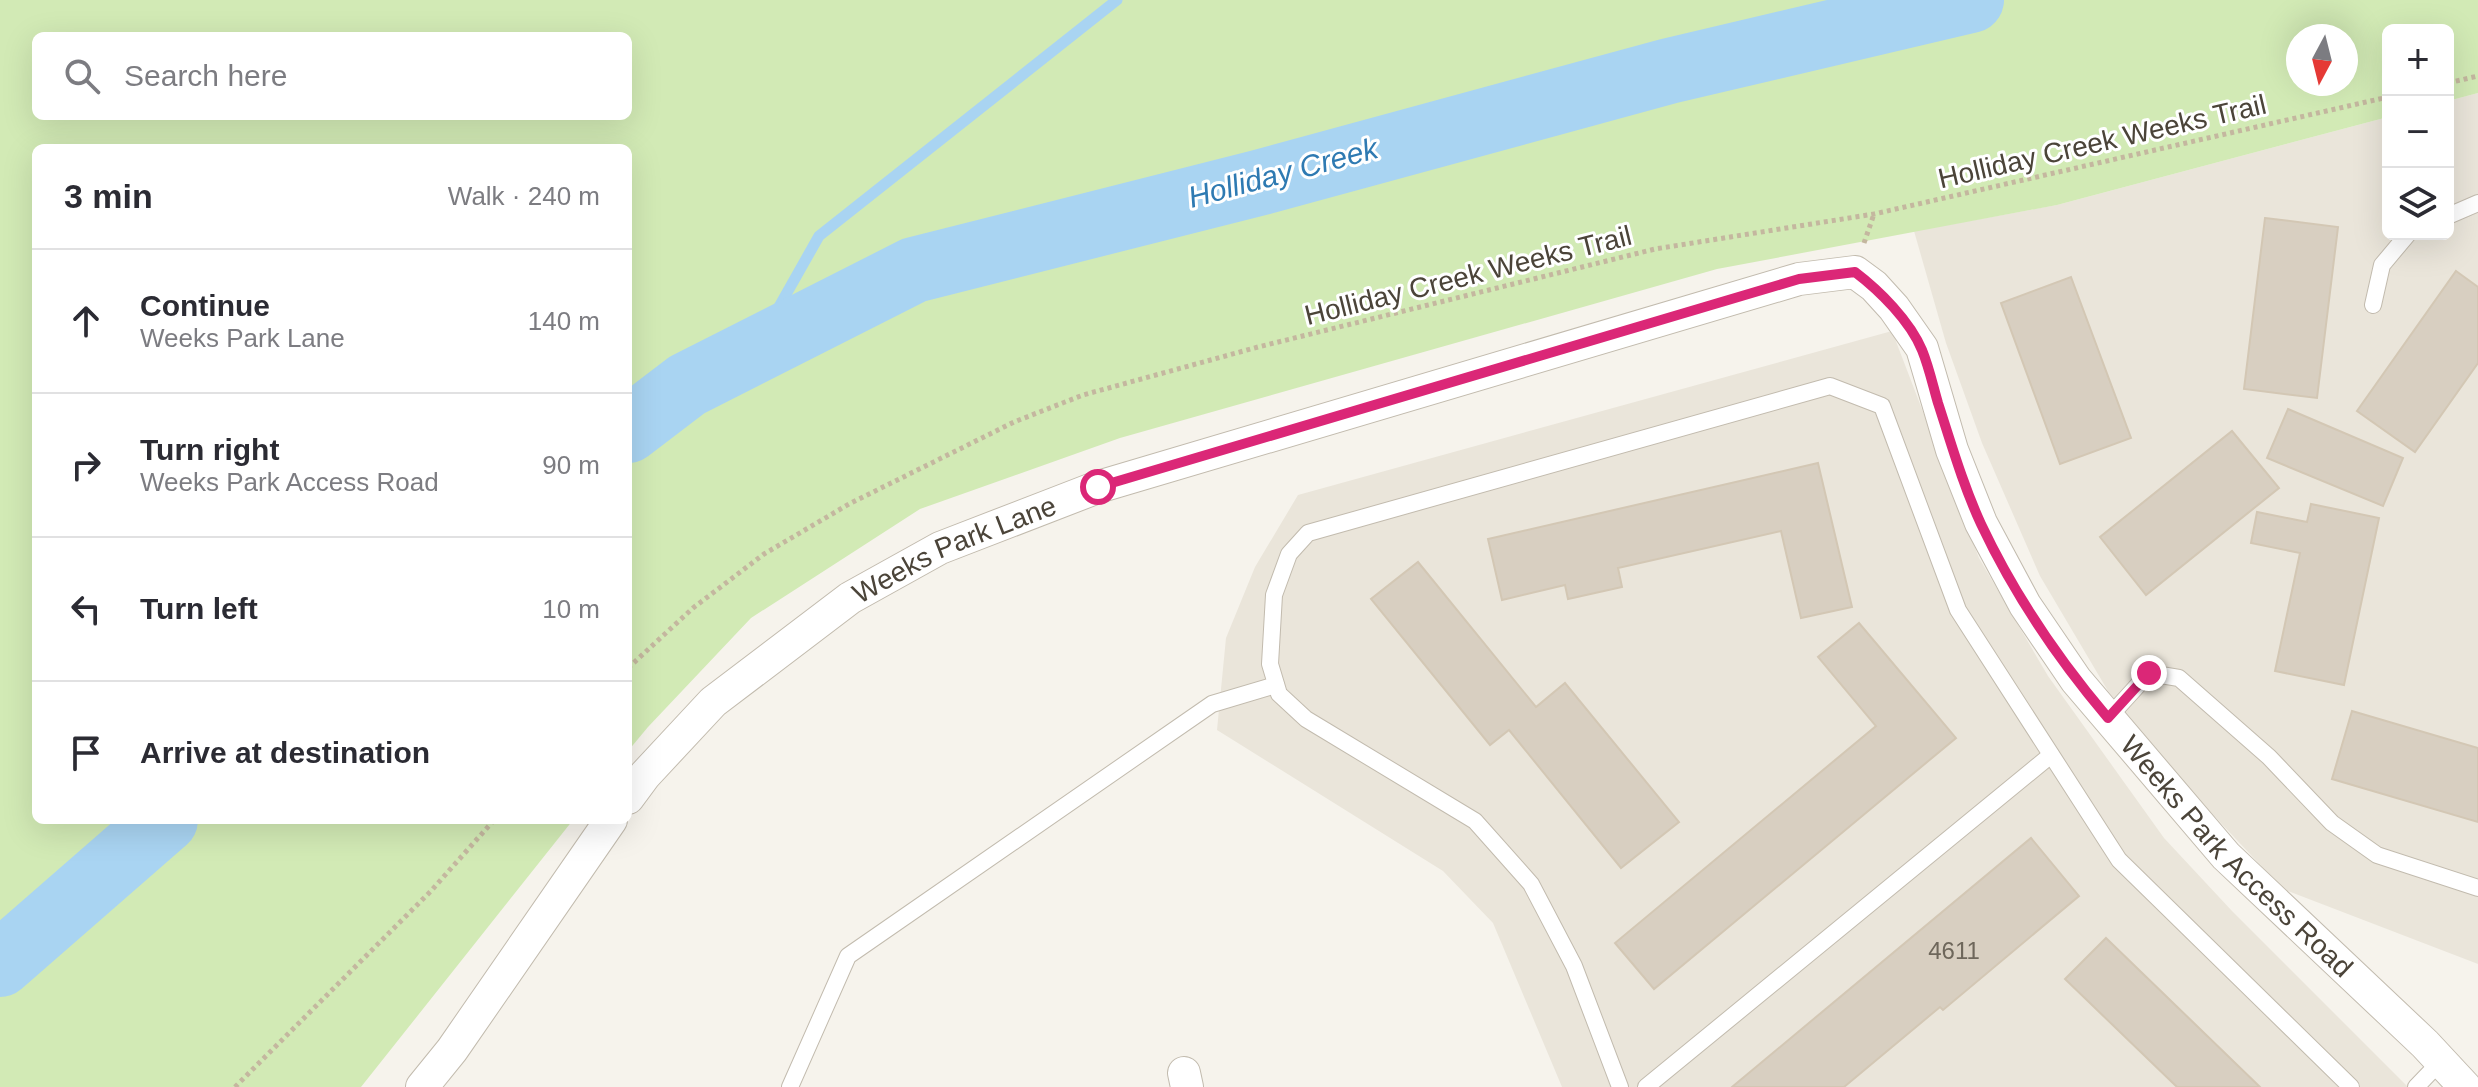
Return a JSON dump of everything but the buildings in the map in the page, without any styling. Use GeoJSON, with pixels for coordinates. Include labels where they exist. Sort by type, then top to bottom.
{"type":"FeatureCollection","features":[{"type":"Feature","properties":{"kind":"street","name":"Weeks Park Access Road"},"geometry":{"type":"LineString","coordinates":[[1855,272],[1874,286],[1894,308],[1922,348],[1952,450],[1981,523],[2025,605],[2076,680],[2226,856],[2465,1087]]}},
{"type":"Feature","properties":{"kind":"street","name":"Weeks Park Lane"},"geometry":{"type":"LineString","coordinates":[[632,793],[713,702],[850,598],[940,548],[1098,487],[1799,279],[1855,272]]}},
{"type":"Feature","properties":{"kind":"street"},"geometry":{"type":"LineString","coordinates":[[422,1087],[452,1050],[608,824]]}},
{"type":"Feature","properties":{"kind":"lane"},"geometry":{"type":"LineString","coordinates":[[2454,213],[2478,203]]}},
{"type":"Feature","properties":{"kind":"lane"},"geometry":{"type":"LineString","coordinates":[[2373,305],[2382,265],[2403,240]]}},
{"type":"Feature","properties":{"kind":"lane"},"geometry":{"type":"LineString","coordinates":[[1620,1087],[1574,966],[1531,884],[1475,821],[1306,719],[1279,694],[1270,664],[1274,595],[1289,554],[1308,533],[1830,386],[1882,406],[1958,610],[2119,860],[2351,1087]]}},
{"type":"Feature","properties":{"kind":"lane"},"geometry":{"type":"LineString","coordinates":[[2108,718],[2149,673],[2179,678],[2269,757],[2332,823],[2377,855],[2478,888]]}},
{"type":"Feature","properties":{"kind":"lane"},"geometry":{"type":"LineString","coordinates":[[790,1087],[848,956],[1212,704],[1276,685]]}},
{"type":"Feature","properties":{"kind":"lane"},"geometry":{"type":"LineString","coordinates":[[1646,1087],[2051,755]]}},
{"type":"Feature","properties":{"kind":"lane"},"geometry":{"type":"LineString","coordinates":[[2416,1087],[2441,1061]]}},
{"type":"Feature","properties":{"kind":"path"},"geometry":{"type":"LineString","coordinates":[[2454,82],[2478,76]]}},
{"type":"Feature","properties":{"kind":"path","name":"Holliday Creek Weeks Trail"},"geometry":{"type":"LineString","coordinates":[[632,664],[693,608],[764,554],[849,504],[1014,422],[1083,395],[1258,347],[1655,249],[1874,214],[2382,98]]}},
{"type":"Feature","properties":{"kind":"path"},"geometry":{"type":"LineString","coordinates":[[235,1087],[431,891],[490,824]]}},
{"type":"Feature","properties":{"kind":"shaded area"},"geometry":{"type":"Polygon","coordinates":[[[2478,93],[2478,964],[2283,889],[2185,785],[2108,691],[2040,576],[1982,443],[1946,343],[1914,231],[2057,205],[2382,119],[2382,240],[2454,240],[2454,99],[2478,93]]]}},
{"type":"Feature","properties":{"kind":"shaded area"},"geometry":{"type":"Polygon","coordinates":[[[1892,331],[1979,558],[2048,676],[2164,838],[2232,911],[2408,1087],[1562,1087],[1493,923],[1443,871],[1217,730],[1226,638],[1255,567],[1298,495],[1892,331]]]}},
{"type":"Feature","properties":{"kind":"green space"},"geometry":{"type":"Polygon","coordinates":[[[0,0],[2478,0],[2478,93],[2454,99],[2454,24],[2382,24],[2382,119],[2057,205],[1717,269],[1120,438],[920,509],[751,618],[632,746],[632,144],[32,144],[32,824],[570,824],[361,1087],[0,1087],[0,0]]]}},
{"type":"Feature","properties":{"kind":"waterway"},"geometry":{"type":"LineString","coordinates":[[754,351],[819,236],[1117,0]]}},
{"type":"Feature","properties":{"kind":"waterway","name":"Holliday Creek"},"geometry":{"type":"LineString","coordinates":[[632,427],[687,385],[914,270],[1258,183],[1669,71],[1971,0]]}},
{"type":"Feature","properties":{"kind":"waterway","name":"Holliday Creek"},"geometry":{"type":"LineString","coordinates":[[0,964],[160,824]]}},
{"type":"Feature","properties":{"kind":"route"},"geometry":{"type":"LineString","coordinates":[[1098,487],[1799,279],[1855,272],[1874,286],[1894,308],[1922,348],[1952,450],[1981,523],[2025,605],[2076,680],[2108,718],[2149,673]]}}]}
